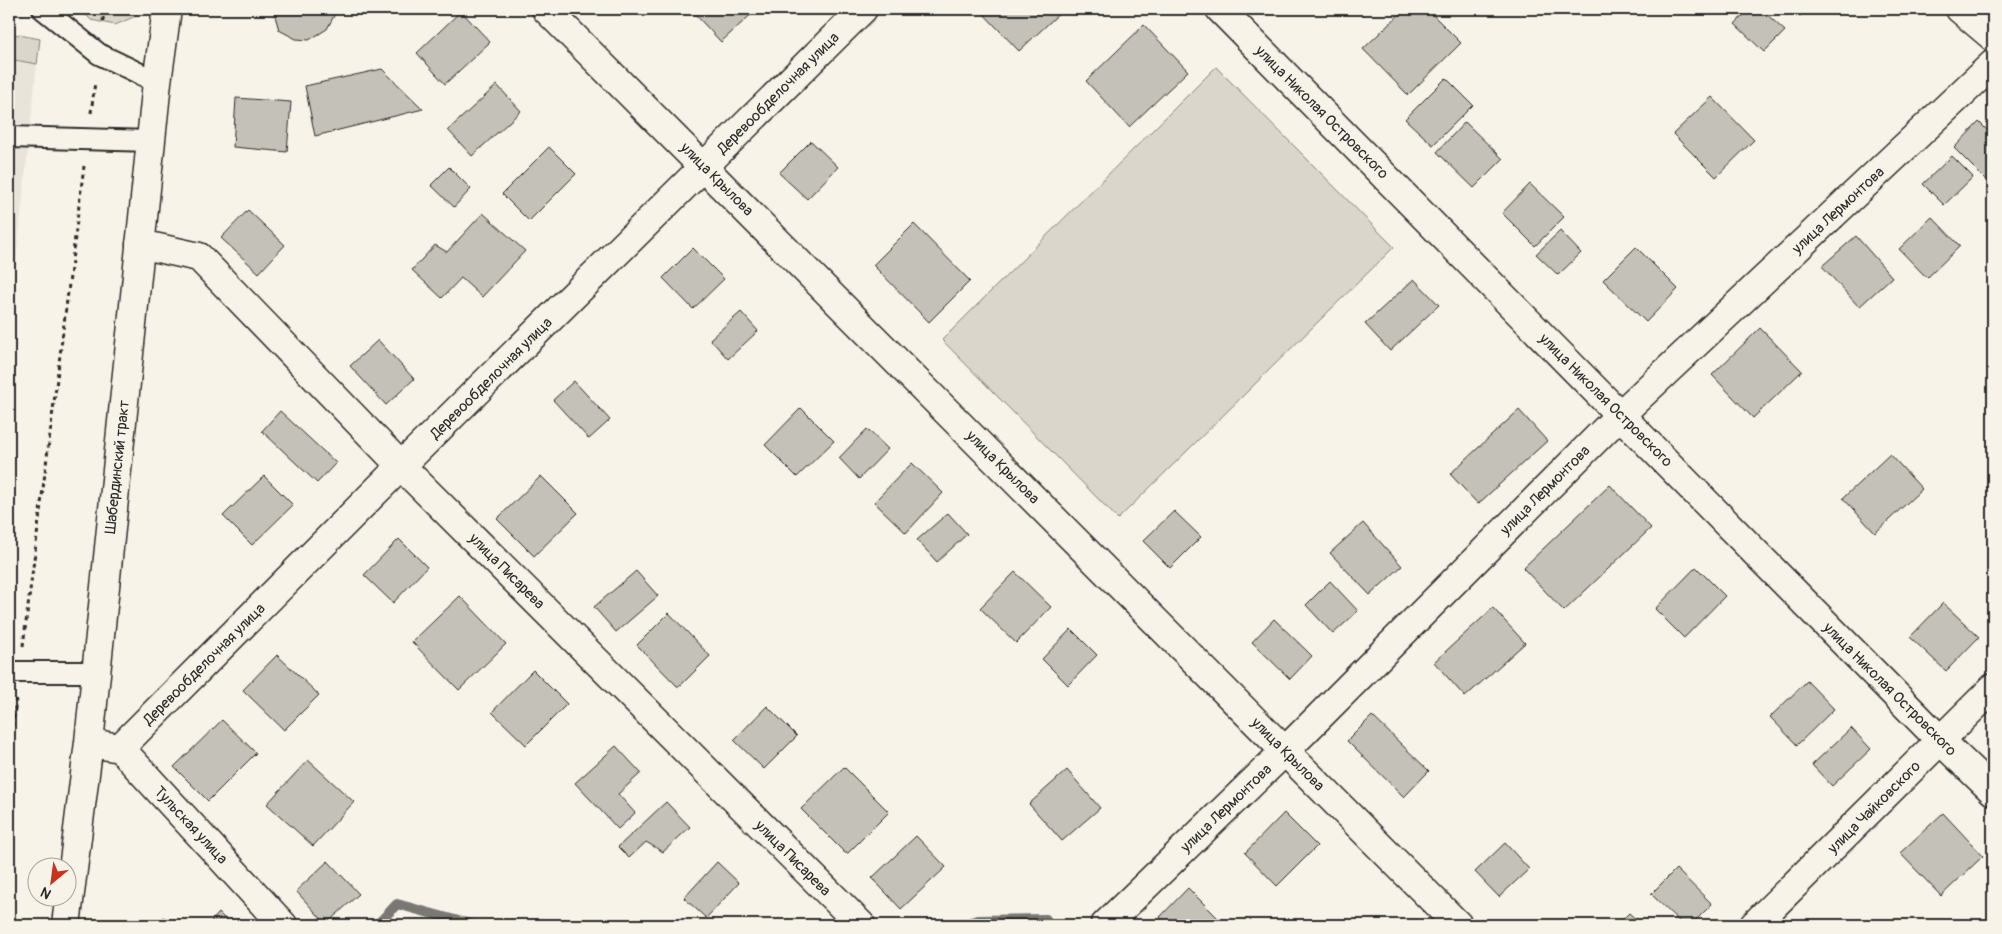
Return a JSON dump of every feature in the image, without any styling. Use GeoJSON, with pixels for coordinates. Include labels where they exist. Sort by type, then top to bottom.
{"type":"FeatureCollection","features":[{"type":"Feature","properties":{"kind":"street","name":"Шабердинский тракт"},"geometry":{"type":"LineString","coordinates":[[66,925],[89,742],[157,82],[167,9]]}},
{"type":"Feature","properties":{"kind":"street","name":"улица Крылова"},"geometry":{"type":"LineString","coordinates":[[546,9],[1458,925]]}},
{"type":"Feature","properties":{"kind":"street","name":"Деревообделочная улица"},"geometry":{"type":"LineString","coordinates":[[120,748],[401,466],[863,9]]}},
{"type":"Feature","properties":{"kind":"street","name":"улица Николая Островского"},"geometry":{"type":"LineString","coordinates":[[1220,9],[1941,741],[1993,791]]}},
{"type":"Feature","properties":{"kind":"street"},"geometry":{"type":"LineString","coordinates":[[1960,9],[1993,37]]}},
{"type":"Feature","properties":{"kind":"street","name":"улица Лермонтова"},"geometry":{"type":"LineString","coordinates":[[1105,925],[1285,751],[1620,415],[1993,64]]}},
{"type":"Feature","properties":{"kind":"street","name":"улица Писарева"},"geometry":{"type":"LineString","coordinates":[[140,244],[199,257],[401,466],[861,925]]}},
{"type":"Feature","properties":{"kind":"street","name":"улица Чайковского"},"geometry":{"type":"LineString","coordinates":[[1754,925],[1993,688]]}},
{"type":"Feature","properties":{"kind":"street"},"geometry":{"type":"LineString","coordinates":[[89,742],[120,748]]}},
{"type":"Feature","properties":{"kind":"street","name":"Тульская улица"},"geometry":{"type":"LineString","coordinates":[[120,748],[283,925]]}},
{"type":"Feature","properties":{"kind":"lane"},"geometry":{"type":"LineString","coordinates":[[43,9],[99,54],[157,82]]}},
{"type":"Feature","properties":{"kind":"lane"},"geometry":{"type":"LineString","coordinates":[[9,137],[151,141]]}},
{"type":"Feature","properties":{"kind":"lane"},"geometry":{"type":"LineString","coordinates":[[14,672],[96,672]]}},
{"type":"Feature","properties":{"kind":"path"},"geometry":{"type":"LineString","coordinates":[[9,758],[14,672],[88,139],[104,9]]}},
{"type":"Feature","properties":{"kind":"shaded area"},"geometry":{"type":"Polygon","coordinates":[[[80,9],[137,9],[136,16],[115,25],[91,20],[80,9]]]}},
{"type":"Feature","properties":{"kind":"shaded area"},"geometry":{"type":"Polygon","coordinates":[[[9,33],[40,39],[37,64],[9,59],[9,33]]]}},
{"type":"Feature","properties":{"kind":"shaded area"},"geometry":{"type":"Polygon","coordinates":[[[9,59],[37,64],[9,328],[9,59]]]}},
{"type":"Feature","properties":{"kind":"shaded area"},"geometry":{"type":"Polygon","coordinates":[[[1216,67],[1394,247],[1118,519],[942,340],[1216,67]]]}},
{"type":"Feature","properties":{"kind":"building"},"geometry":{"type":"Polygon","coordinates":[[[273,9],[336,9],[336,12],[327,29],[309,40],[296,39],[279,30],[273,9]]]}},
{"type":"Feature","properties":{"kind":"building"},"geometry":{"type":"Polygon","coordinates":[[[636,9],[652,9],[644,17],[636,9]]]}},
{"type":"Feature","properties":{"kind":"building"},"geometry":{"type":"Polygon","coordinates":[[[696,9],[757,9],[721,42],[693,12],[696,9]]]}},
{"type":"Feature","properties":{"kind":"building"},"geometry":{"type":"Polygon","coordinates":[[[979,9],[1064,9],[1019,51],[979,9]]]}},
{"type":"Feature","properties":{"kind":"building"},"geometry":{"type":"Polygon","coordinates":[[[1405,9],[1427,9],[1461,43],[1408,95],[1363,49],[1405,9]]]}},
{"type":"Feature","properties":{"kind":"building"},"geometry":{"type":"Polygon","coordinates":[[[1749,9],[1761,9],[1785,31],[1764,52],[1735,24],[1749,9]]]}},
{"type":"Feature","properties":{"kind":"building"},"geometry":{"type":"Polygon","coordinates":[[[1794,9],[1807,9],[1800,16],[1794,9]]]}},
{"type":"Feature","properties":{"kind":"building"},"geometry":{"type":"Polygon","coordinates":[[[461,11],[490,42],[445,84],[417,53],[461,11]]]}},
{"type":"Feature","properties":{"kind":"building"},"geometry":{"type":"Polygon","coordinates":[[[1144,25],[1188,71],[1129,127],[1086,81],[1144,25]]]}},
{"type":"Feature","properties":{"kind":"building"},"geometry":{"type":"Polygon","coordinates":[[[382,69],[423,109],[315,136],[305,86],[382,69]]]}},
{"type":"Feature","properties":{"kind":"building"},"geometry":{"type":"Polygon","coordinates":[[[1446,78],[1473,105],[1433,145],[1405,119],[1446,78]]]}},
{"type":"Feature","properties":{"kind":"building"},"geometry":{"type":"Polygon","coordinates":[[[497,85],[521,111],[472,156],[448,130],[497,85]]]}},
{"type":"Feature","properties":{"kind":"building"},"geometry":{"type":"Polygon","coordinates":[[[1712,97],[1754,140],[1716,177],[1673,134],[1712,97]]]}},
{"type":"Feature","properties":{"kind":"building"},"geometry":{"type":"Polygon","coordinates":[[[236,98],[291,102],[287,152],[233,147],[236,98]]]}},
{"type":"Feature","properties":{"kind":"building"},"geometry":{"type":"Polygon","coordinates":[[[1465,122],[1503,159],[1474,188],[1437,152],[1465,122]]]}},
{"type":"Feature","properties":{"kind":"building"},"geometry":{"type":"Polygon","coordinates":[[[1979,122],[1993,136],[1993,187],[1954,148],[1979,122]]]}},
{"type":"Feature","properties":{"kind":"building"},"geometry":{"type":"Polygon","coordinates":[[[811,141],[838,167],[807,199],[779,173],[811,141]]]}},
{"type":"Feature","properties":{"kind":"building"},"geometry":{"type":"Polygon","coordinates":[[[549,147],[576,174],[529,221],[502,194],[549,147]]]}},
{"type":"Feature","properties":{"kind":"building"},"geometry":{"type":"Polygon","coordinates":[[[1952,156],[1973,177],[1944,205],[1923,184],[1952,156]]]}},
{"type":"Feature","properties":{"kind":"building"},"geometry":{"type":"Polygon","coordinates":[[[449,167],[471,189],[454,207],[431,185],[449,167]]]}},
{"type":"Feature","properties":{"kind":"building"},"geometry":{"type":"Polygon","coordinates":[[[1530,184],[1564,217],[1535,246],[1502,213],[1530,184]]]}},
{"type":"Feature","properties":{"kind":"building"},"geometry":{"type":"Polygon","coordinates":[[[248,210],[285,245],[259,273],[221,238],[248,210]]]}},
{"type":"Feature","properties":{"kind":"building"},"geometry":{"type":"Polygon","coordinates":[[[483,213],[525,251],[482,297],[461,278],[442,298],[412,270],[435,245],[447,252],[483,213]]]}},
{"type":"Feature","properties":{"kind":"building"},"geometry":{"type":"Polygon","coordinates":[[[1932,217],[1960,246],[1927,278],[1899,249],[1932,217]]]}},
{"type":"Feature","properties":{"kind":"building"},"geometry":{"type":"Polygon","coordinates":[[[914,224],[970,281],[929,322],[873,265],[914,224]]]}},
{"type":"Feature","properties":{"kind":"building"},"geometry":{"type":"Polygon","coordinates":[[[1560,231],[1581,253],[1558,275],[1536,254],[1560,231]]]}},
{"type":"Feature","properties":{"kind":"building"},"geometry":{"type":"Polygon","coordinates":[[[1856,236],[1892,277],[1859,307],[1822,266],[1856,236]]]}},
{"type":"Feature","properties":{"kind":"building"},"geometry":{"type":"Polygon","coordinates":[[[1636,247],[1678,289],[1646,322],[1603,280],[1636,247]]]}},
{"type":"Feature","properties":{"kind":"building"},"geometry":{"type":"Polygon","coordinates":[[[693,248],[724,279],[693,309],[663,278],[693,248]]]}},
{"type":"Feature","properties":{"kind":"building"},"geometry":{"type":"Polygon","coordinates":[[[1414,279],[1439,305],[1390,351],[1365,324],[1414,279]]]}},
{"type":"Feature","properties":{"kind":"building"},"geometry":{"type":"Polygon","coordinates":[[[741,312],[758,331],[728,359],[710,339],[741,312]]]}},
{"type":"Feature","properties":{"kind":"building"},"geometry":{"type":"Polygon","coordinates":[[[1760,328],[1802,371],[1753,418],[1712,375],[1760,328]]]}},
{"type":"Feature","properties":{"kind":"building"},"geometry":{"type":"Polygon","coordinates":[[[378,340],[414,379],[386,405],[350,366],[378,340]]]}},
{"type":"Feature","properties":{"kind":"building"},"geometry":{"type":"Polygon","coordinates":[[[574,381],[610,420],[589,439],[553,400],[574,381]]]}},
{"type":"Feature","properties":{"kind":"building"},"geometry":{"type":"Polygon","coordinates":[[[801,408],[834,441],[797,477],[765,445],[801,408]]]}},
{"type":"Feature","properties":{"kind":"building"},"geometry":{"type":"Polygon","coordinates":[[[1519,410],[1547,441],[1478,504],[1450,474],[1519,410]]]}},
{"type":"Feature","properties":{"kind":"building"},"geometry":{"type":"Polygon","coordinates":[[[280,411],[336,463],[317,483],[262,431],[280,411]]]}},
{"type":"Feature","properties":{"kind":"building"},"geometry":{"type":"Polygon","coordinates":[[[867,429],[888,449],[859,479],[839,458],[867,429]]]}},
{"type":"Feature","properties":{"kind":"building"},"geometry":{"type":"Polygon","coordinates":[[[1890,454],[1922,489],[1875,533],[1843,498],[1890,454]]]}},
{"type":"Feature","properties":{"kind":"building"},"geometry":{"type":"Polygon","coordinates":[[[912,463],[943,493],[906,533],[874,502],[912,463]]]}},
{"type":"Feature","properties":{"kind":"building"},"geometry":{"type":"Polygon","coordinates":[[[264,476],[293,505],[252,545],[223,516],[264,476]]]}},
{"type":"Feature","properties":{"kind":"building"},"geometry":{"type":"Polygon","coordinates":[[[541,476],[578,513],[534,556],[497,519],[541,476]]]}},
{"type":"Feature","properties":{"kind":"building"},"geometry":{"type":"Polygon","coordinates":[[[1610,485],[1651,528],[1564,611],[1523,568],[1610,485]]]}},
{"type":"Feature","properties":{"kind":"building"},"geometry":{"type":"Polygon","coordinates":[[[1174,511],[1201,537],[1170,568],[1143,541],[1174,511]]]}},
{"type":"Feature","properties":{"kind":"building"},"geometry":{"type":"Polygon","coordinates":[[[948,513],[967,534],[937,562],[917,540],[948,513]]]}},
{"type":"Feature","properties":{"kind":"building"},"geometry":{"type":"Polygon","coordinates":[[[1363,523],[1402,566],[1370,595],[1330,553],[1363,523]]]}},
{"type":"Feature","properties":{"kind":"building"},"geometry":{"type":"Polygon","coordinates":[[[399,539],[427,567],[393,603],[364,575],[399,539]]]}},
{"type":"Feature","properties":{"kind":"building"},"geometry":{"type":"Polygon","coordinates":[[[1696,567],[1725,596],[1684,638],[1655,609],[1696,567]]]}},
{"type":"Feature","properties":{"kind":"building"},"geometry":{"type":"Polygon","coordinates":[[[636,571],[658,596],[616,632],[594,607],[636,571]]]}},
{"type":"Feature","properties":{"kind":"building"},"geometry":{"type":"Polygon","coordinates":[[[1015,572],[1051,607],[1016,643],[980,608],[1015,572]]]}},
{"type":"Feature","properties":{"kind":"building"},"geometry":{"type":"Polygon","coordinates":[[[1330,581],[1358,611],[1333,634],[1306,605],[1330,581]]]}},
{"type":"Feature","properties":{"kind":"building"},"geometry":{"type":"Polygon","coordinates":[[[460,596],[506,644],[459,690],[412,642],[460,596]]]}},
{"type":"Feature","properties":{"kind":"building"},"geometry":{"type":"Polygon","coordinates":[[[1943,603],[1979,637],[1946,671],[1910,637],[1943,603]]]}},
{"type":"Feature","properties":{"kind":"building"},"geometry":{"type":"Polygon","coordinates":[[[1493,608],[1525,643],[1465,697],[1434,662],[1493,608]]]}},
{"type":"Feature","properties":{"kind":"building"},"geometry":{"type":"Polygon","coordinates":[[[669,613],[710,656],[680,686],[677,686],[637,645],[669,613]]]}},
{"type":"Feature","properties":{"kind":"building"},"geometry":{"type":"Polygon","coordinates":[[[1274,619],[1312,656],[1290,679],[1252,642],[1274,619]]]}},
{"type":"Feature","properties":{"kind":"building"},"geometry":{"type":"Polygon","coordinates":[[[1071,629],[1097,655],[1068,685],[1042,659],[1071,629]]]}},
{"type":"Feature","properties":{"kind":"building"},"geometry":{"type":"Polygon","coordinates":[[[277,655],[319,695],[284,730],[243,690],[277,655]]]}},
{"type":"Feature","properties":{"kind":"building"},"geometry":{"type":"Polygon","coordinates":[[[533,670],[567,704],[526,745],[492,712],[533,670]]]}},
{"type":"Feature","properties":{"kind":"building"},"geometry":{"type":"Polygon","coordinates":[[[1807,681],[1834,709],[1797,745],[1770,717],[1807,681]]]}},
{"type":"Feature","properties":{"kind":"building"},"geometry":{"type":"Polygon","coordinates":[[[767,706],[797,736],[764,769],[734,740],[767,706]]]}},
{"type":"Feature","properties":{"kind":"building"},"geometry":{"type":"Polygon","coordinates":[[[1372,716],[1429,771],[1404,797],[1347,741],[1372,716]]]}},
{"type":"Feature","properties":{"kind":"building"},"geometry":{"type":"Polygon","coordinates":[[[222,720],[256,753],[208,801],[174,767],[222,720]]]}},
{"type":"Feature","properties":{"kind":"building"},"geometry":{"type":"Polygon","coordinates":[[[1851,728],[1871,749],[1832,786],[1812,765],[1851,728]]]}},
{"type":"Feature","properties":{"kind":"building"},"geometry":{"type":"Polygon","coordinates":[[[616,746],[641,773],[618,794],[635,813],[618,829],[575,783],[616,746]]]}},
{"type":"Feature","properties":{"kind":"building"},"geometry":{"type":"Polygon","coordinates":[[[308,760],[354,802],[313,846],[267,804],[308,760]]]}},
{"type":"Feature","properties":{"kind":"building"},"geometry":{"type":"Polygon","coordinates":[[[844,767],[889,812],[848,853],[845,853],[801,809],[844,767]]]}},
{"type":"Feature","properties":{"kind":"building"},"geometry":{"type":"Polygon","coordinates":[[[1067,770],[1100,808],[1062,841],[1029,804],[1067,770]]]}},
{"type":"Feature","properties":{"kind":"building"},"geometry":{"type":"Polygon","coordinates":[[[666,802],[690,827],[663,852],[646,842],[629,858],[618,847],[666,802]]]}},
{"type":"Feature","properties":{"kind":"building"},"geometry":{"type":"Polygon","coordinates":[[[1284,813],[1317,846],[1277,886],[1245,853],[1284,813]]]}},
{"type":"Feature","properties":{"kind":"building"},"geometry":{"type":"Polygon","coordinates":[[[1943,813],[1983,856],[1941,896],[1900,853],[1943,813]]]}},
{"type":"Feature","properties":{"kind":"building"},"geometry":{"type":"Polygon","coordinates":[[[916,836],[946,867],[901,909],[872,878],[916,836]]]}},
{"type":"Feature","properties":{"kind":"building"},"geometry":{"type":"Polygon","coordinates":[[[1505,843],[1529,869],[1499,897],[1475,872],[1505,843]]]}},
{"type":"Feature","properties":{"kind":"building"},"geometry":{"type":"Polygon","coordinates":[[[328,861],[359,894],[326,924],[296,891],[328,861]]]}},
{"type":"Feature","properties":{"kind":"building"},"geometry":{"type":"Polygon","coordinates":[[[717,862],[739,883],[706,918],[684,898],[717,862]]]}},
{"type":"Feature","properties":{"kind":"building"},"geometry":{"type":"Polygon","coordinates":[[[1676,869],[1712,904],[1691,925],[1683,925],[1651,894],[1676,869]]]}},
{"type":"Feature","properties":{"kind":"building"},"geometry":{"type":"Polygon","coordinates":[[[1188,888],[1225,925],[1168,925],[1160,917],[1188,888]]]}},
{"type":"Feature","properties":{"kind":"building"},"geometry":{"type":"Polygon","coordinates":[[[219,913],[231,925],[208,925],[219,913]]]}},
{"type":"Feature","properties":{"kind":"building"},"geometry":{"type":"Polygon","coordinates":[[[1629,913],[1642,925],[1617,925],[1629,913]]]}},
{"type":"Feature","properties":{"kind":"building"},"geometry":{"type":"Polygon","coordinates":[[[164,917],[172,925],[155,925],[164,917]]]}},
{"type":"Feature","properties":{"kind":"waterway"},"geometry":{"type":"LineString","coordinates":[[377,925],[397,904],[473,925]]}},
{"type":"Feature","properties":{"kind":"waterway"},"geometry":{"type":"LineString","coordinates":[[960,925],[978,920],[1046,919]]}}]}
